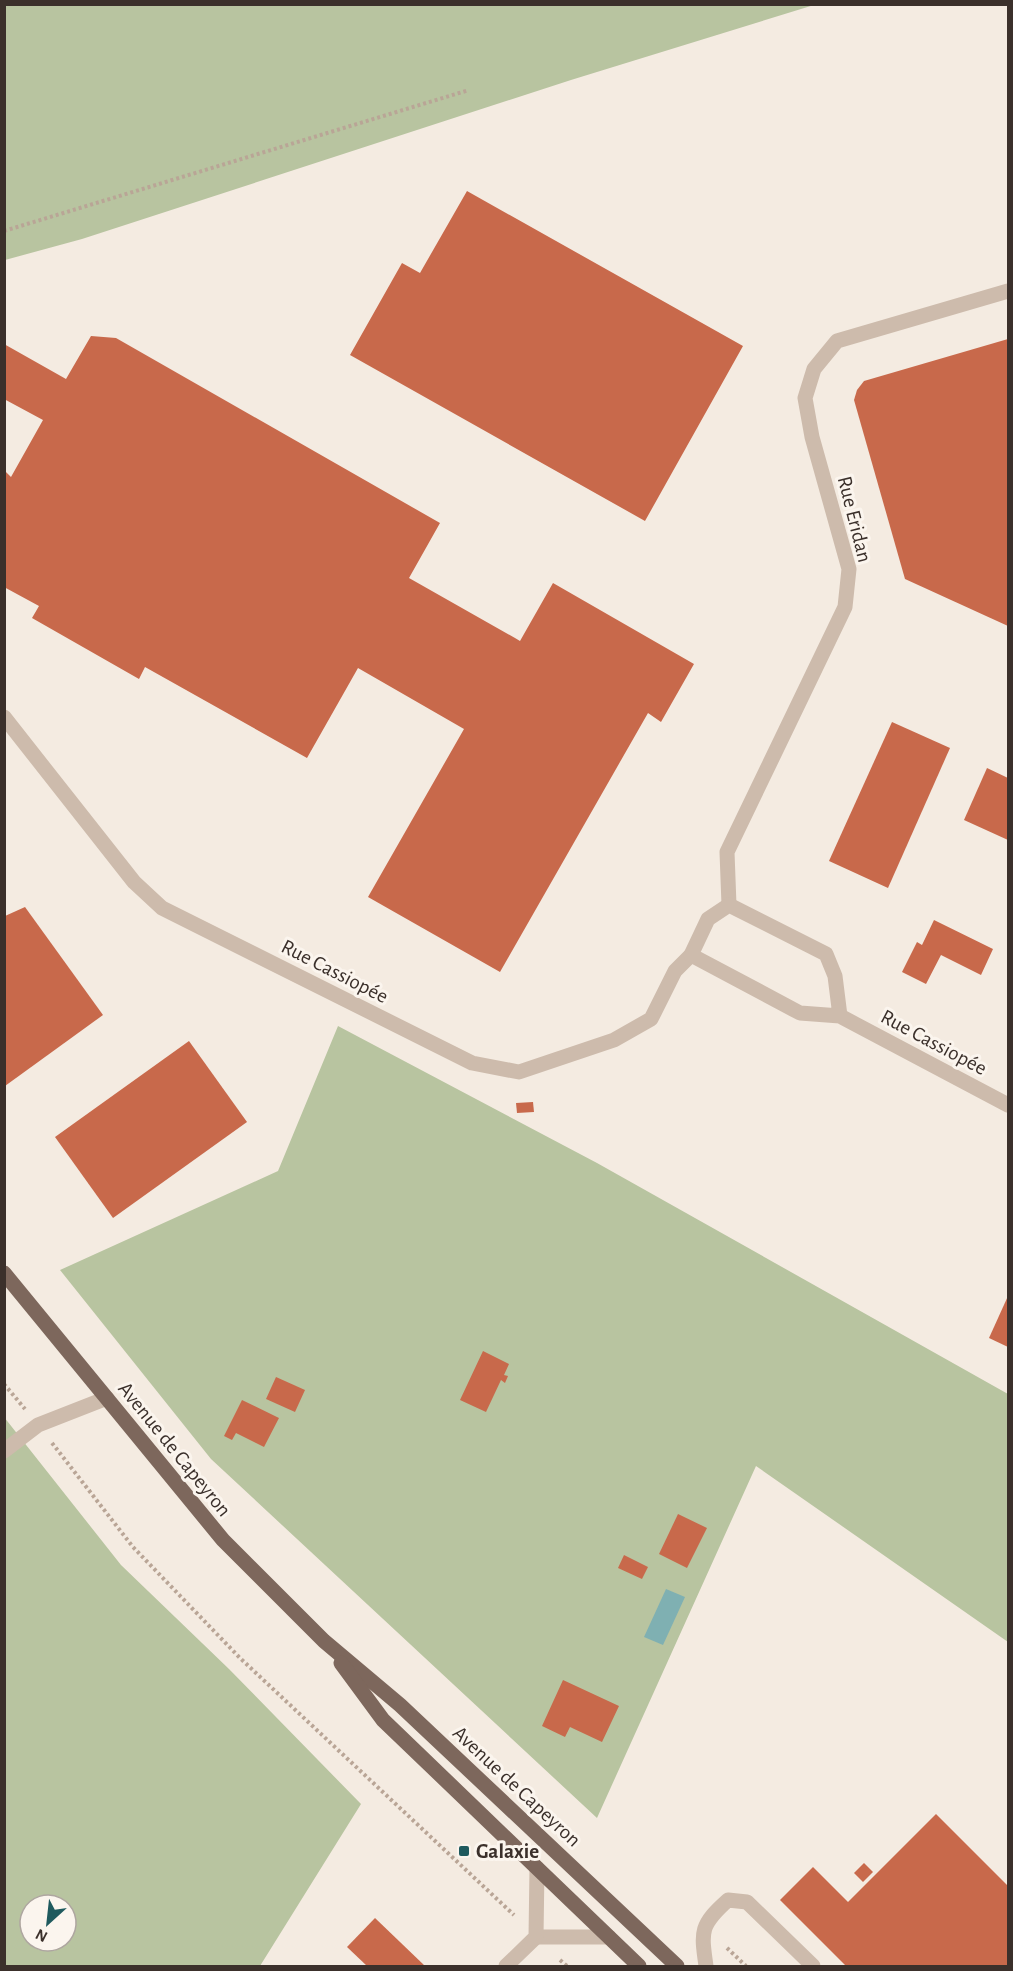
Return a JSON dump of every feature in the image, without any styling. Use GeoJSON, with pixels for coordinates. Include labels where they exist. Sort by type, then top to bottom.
{"type":"FeatureCollection","features":[{"type":"Feature","properties":{"kind":"main road","name":"Avenue de Capeyron"},"geometry":{"type":"LineString","coordinates":[[4,1273],[223,1540],[324,1641],[400,1705],[677,1966]]}},
{"type":"Feature","properties":{"kind":"main road","name":"Avenue de Capeyron"},"geometry":{"type":"LineString","coordinates":[[324,1641],[384,1720],[639,1966]]}},
{"type":"Feature","properties":{"kind":"street","name":"Rue Eridan"},"geometry":{"type":"LineString","coordinates":[[729,905],[727,852],[845,608],[849,569],[812,437],[805,398],[814,369],[837,341],[1008,291]]}},
{"type":"Feature","properties":{"kind":"street","name":"Rue Cassiopée"},"geometry":{"type":"LineString","coordinates":[[4,717],[134,882],[162,908],[472,1063],[519,1072],[614,1040],[651,1020],[675,971],[691,955],[708,919],[729,905]]}},
{"type":"Feature","properties":{"kind":"street"},"geometry":{"type":"LineString","coordinates":[[729,905],[826,954],[835,976],[840,1016]]}},
{"type":"Feature","properties":{"kind":"street","name":"Rue Cassiopée"},"geometry":{"type":"LineString","coordinates":[[691,955],[800,1014],[840,1016],[1008,1105]]}},
{"type":"Feature","properties":{"kind":"street"},"geometry":{"type":"LineString","coordinates":[[4,1451],[38,1425],[107,1398]]}},
{"type":"Feature","properties":{"kind":"street"},"geometry":{"type":"LineString","coordinates":[[507,1966],[536,1936],[537,1868]]}},
{"type":"Feature","properties":{"kind":"street"},"geometry":{"type":"LineString","coordinates":[[706,1966],[702,1935],[711,1915],[728,1900],[747,1902],[813,1966]]}},
{"type":"Feature","properties":{"kind":"street"},"geometry":{"type":"LineString","coordinates":[[536,1936],[609,1937]]}},
{"type":"Feature","properties":{"kind":"path"},"geometry":{"type":"LineString","coordinates":[[4,231],[468,90]]}},
{"type":"Feature","properties":{"kind":"path"},"geometry":{"type":"LineString","coordinates":[[4,1384],[133,1547],[232,1649],[536,1936]]}},
{"type":"Feature","properties":{"kind":"green space"},"geometry":{"type":"Polygon","coordinates":[[[5,4],[814,5],[571,80],[82,239],[5,260],[5,4]]]}},
{"type":"Feature","properties":{"kind":"green space"},"geometry":{"type":"Polygon","coordinates":[[[338,1026],[597,1163],[1008,1394],[1008,1642],[756,1466],[597,1818],[211,1459],[60,1270],[278,1171],[338,1026]]]}},
{"type":"Feature","properties":{"kind":"green space"},"geometry":{"type":"Polygon","coordinates":[[[4,1417],[121,1565],[229,1669],[361,1804],[260,1966],[5,1966],[4,1417]]]}},
{"type":"Feature","properties":{"kind":"water"},"geometry":{"type":"Polygon","coordinates":[[[666,1589],[685,1597],[663,1645],[644,1637],[666,1589]]]}},
{"type":"Feature","properties":{"kind":"building"},"geometry":{"type":"Polygon","coordinates":[[[467,191],[743,346],[645,521],[350,355],[402,263],[420,273],[467,191]]]}},
{"type":"Feature","properties":{"kind":"building"},"geometry":{"type":"Polygon","coordinates":[[[91,336],[116,338],[440,523],[409,578],[520,641],[553,583],[694,664],[661,722],[648,713],[500,972],[368,897],[464,729],[358,668],[307,758],[145,667],[139,679],[32,618],[39,606],[4,587],[4,470],[11,477],[43,420],[4,399],[4,344],[66,379],[91,336]]]}},
{"type":"Feature","properties":{"kind":"building"},"geometry":{"type":"Polygon","coordinates":[[[1008,339],[1008,626],[905,579],[854,400],[857,390],[864,381],[1008,339]]]}},
{"type":"Feature","properties":{"kind":"building"},"geometry":{"type":"Polygon","coordinates":[[[892,722],[950,748],[888,888],[829,861],[892,722]]]}},
{"type":"Feature","properties":{"kind":"building"},"geometry":{"type":"Polygon","coordinates":[[[987,768],[1008,778],[1008,840],[964,820],[987,768]]]}},
{"type":"Feature","properties":{"kind":"building"},"geometry":{"type":"Polygon","coordinates":[[[25,907],[103,1015],[5,1086],[5,916],[25,907]]]}},
{"type":"Feature","properties":{"kind":"building"},"geometry":{"type":"Polygon","coordinates":[[[934,920],[993,949],[981,975],[941,955],[926,984],[902,972],[917,942],[922,945],[934,920]]]}},
{"type":"Feature","properties":{"kind":"building"},"geometry":{"type":"Polygon","coordinates":[[[189,1041],[247,1122],[113,1218],[55,1137],[189,1041]]]}},
{"type":"Feature","properties":{"kind":"building"},"geometry":{"type":"Polygon","coordinates":[[[533,1102],[534,1112],[517,1113],[516,1103],[533,1102]]]}},
{"type":"Feature","properties":{"kind":"building"},"geometry":{"type":"Polygon","coordinates":[[[1008,1296],[1008,1347],[989,1338],[1008,1296]]]}},
{"type":"Feature","properties":{"kind":"building"},"geometry":{"type":"Polygon","coordinates":[[[483,1351],[509,1364],[504,1375],[508,1376],[505,1383],[501,1380],[486,1412],[460,1400],[483,1351]]]}},
{"type":"Feature","properties":{"kind":"building"},"geometry":{"type":"Polygon","coordinates":[[[276,1377],[305,1390],[295,1412],[266,1399],[276,1377]]]}},
{"type":"Feature","properties":{"kind":"building"},"geometry":{"type":"Polygon","coordinates":[[[242,1400],[279,1418],[264,1447],[236,1433],[232,1440],[224,1436],[242,1400]]]}},
{"type":"Feature","properties":{"kind":"building"},"geometry":{"type":"Polygon","coordinates":[[[678,1514],[707,1528],[687,1568],[659,1554],[678,1514]]]}},
{"type":"Feature","properties":{"kind":"building"},"geometry":{"type":"Polygon","coordinates":[[[624,1555],[648,1567],[642,1579],[618,1568],[624,1555]]]}},
{"type":"Feature","properties":{"kind":"building"},"geometry":{"type":"Polygon","coordinates":[[[563,1680],[619,1706],[602,1742],[570,1727],[565,1737],[542,1726],[563,1680]]]}},
{"type":"Feature","properties":{"kind":"building"},"geometry":{"type":"Polygon","coordinates":[[[936,1814],[1008,1886],[1008,1966],[846,1966],[780,1900],[813,1867],[848,1902],[936,1814]]]}},
{"type":"Feature","properties":{"kind":"building"},"geometry":{"type":"Polygon","coordinates":[[[864,1863],[873,1872],[863,1882],[854,1873],[864,1863]]]}},
{"type":"Feature","properties":{"kind":"building"},"geometry":{"type":"Polygon","coordinates":[[[375,1918],[425,1966],[367,1966],[347,1947],[375,1918]]]}},
{"type":"Feature","properties":{"kind":"place","name":"Galaxie"},"geometry":{"type":"Point","coordinates":[464,1851]}}]}
